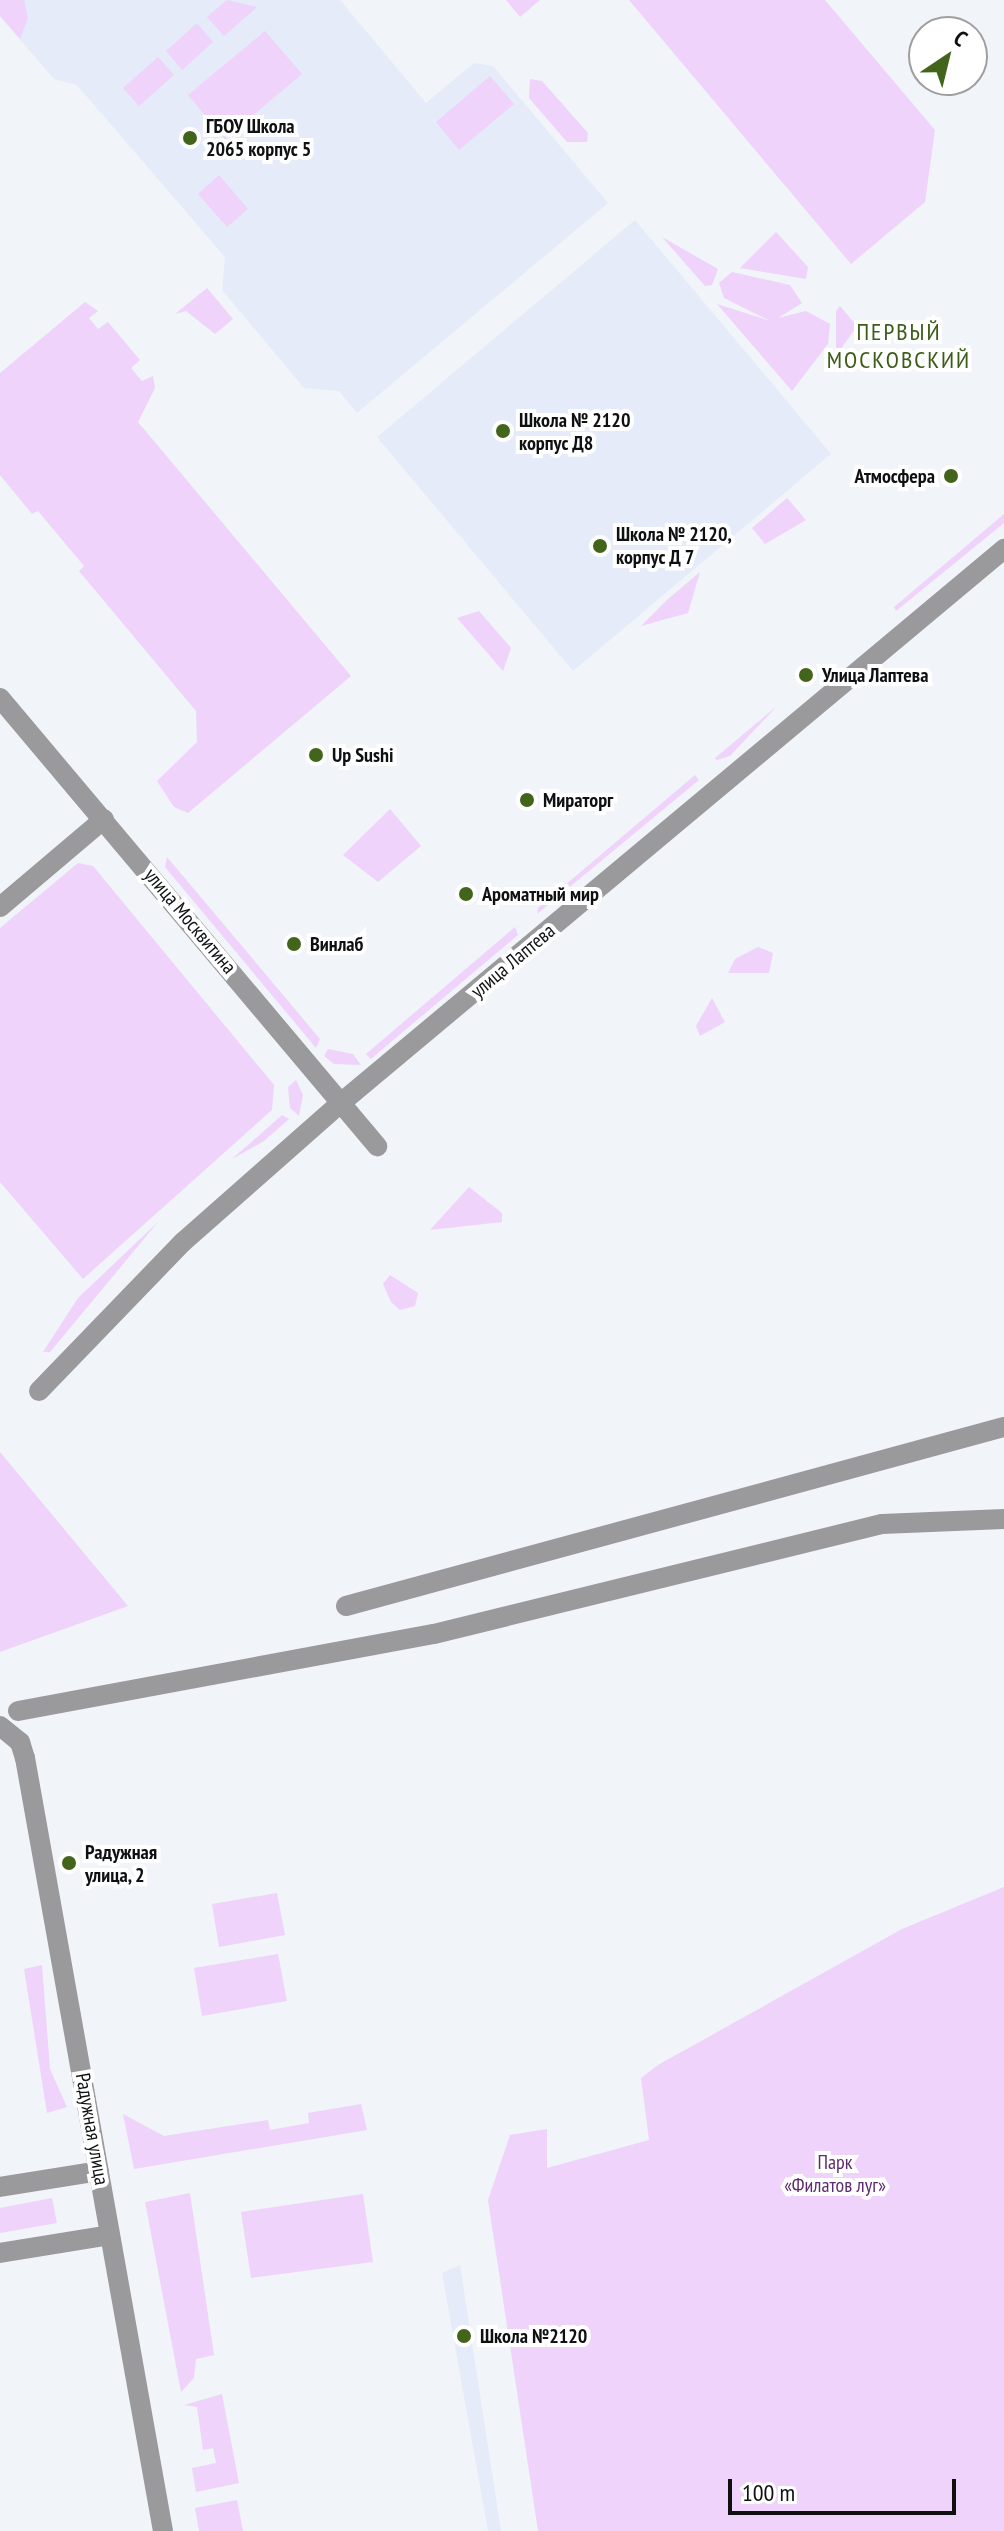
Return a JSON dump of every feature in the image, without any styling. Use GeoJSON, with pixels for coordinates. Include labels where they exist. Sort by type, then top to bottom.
{"type":"FeatureCollection","features":[{"type":"Feature","properties":{"kind":"street","name":"улица Лаптева"},"geometry":{"type":"LineString","coordinates":[[39,1391],[183,1242],[342,1102],[1004,549]]}},
{"type":"Feature","properties":{"kind":"street","name":"улица Москвитина"},"geometry":{"type":"LineString","coordinates":[[0,698],[377,1146]]}},
{"type":"Feature","properties":{"kind":"street"},"geometry":{"type":"LineString","coordinates":[[0,907],[104,819]]}},
{"type":"Feature","properties":{"kind":"street"},"geometry":{"type":"LineString","coordinates":[[346,1606],[1004,1427]]}},
{"type":"Feature","properties":{"kind":"street"},"geometry":{"type":"LineString","coordinates":[[18,1711],[434,1634],[882,1524],[1004,1519]]}},
{"type":"Feature","properties":{"kind":"street","name":"Радужная улица"},"geometry":{"type":"LineString","coordinates":[[5,1729],[25,1758],[163,2531]]}},
{"type":"Feature","properties":{"kind":"street"},"geometry":{"type":"LineString","coordinates":[[0,2187],[99,2171]]}},
{"type":"Feature","properties":{"kind":"street"},"geometry":{"type":"LineString","coordinates":[[0,2253],[110,2235]]}},
{"type":"Feature","properties":{"kind":"shaded area"},"geometry":{"type":"Polygon","coordinates":[[[0,0],[340,0],[426,103],[474,63],[493,66],[608,203],[357,413],[339,391],[304,388],[222,290],[225,257],[77,85],[54,79],[0,16],[0,0]]]}},
{"type":"Feature","properties":{"kind":"shaded area"},"geometry":{"type":"Polygon","coordinates":[[[635,220],[831,454],[573,671],[377,437],[635,220]]]}},
{"type":"Feature","properties":{"kind":"shaded area","name":"Школа №2120"},"geometry":{"type":"Polygon","coordinates":[[[460,2265],[501,2531],[488,2531],[442,2273],[460,2265]]]}},
{"type":"Feature","properties":{"kind":"green space"},"geometry":{"type":"Polygon","coordinates":[[[0,0],[24,0],[28,18],[20,39],[0,16],[0,0]]]}},
{"type":"Feature","properties":{"kind":"green space"},"geometry":{"type":"Polygon","coordinates":[[[227,0],[257,7],[224,36],[207,17],[227,0]]]}},
{"type":"Feature","properties":{"kind":"green space"},"geometry":{"type":"Polygon","coordinates":[[[506,0],[540,0],[520,17],[506,0]]]}},
{"type":"Feature","properties":{"kind":"green space"},"geometry":{"type":"Polygon","coordinates":[[[629,0],[825,0],[935,130],[925,202],[851,264],[629,0]]]}},
{"type":"Feature","properties":{"kind":"green space"},"geometry":{"type":"Polygon","coordinates":[[[197,23],[213,42],[182,70],[166,51],[197,23]]]}},
{"type":"Feature","properties":{"kind":"green space"},"geometry":{"type":"Polygon","coordinates":[[[265,31],[302,74],[225,139],[188,95],[265,31]]]}},
{"type":"Feature","properties":{"kind":"green space"},"geometry":{"type":"Polygon","coordinates":[[[158,57],[174,75],[139,106],[123,88],[158,57]]]}},
{"type":"Feature","properties":{"kind":"green space"},"geometry":{"type":"Polygon","coordinates":[[[490,76],[514,104],[459,150],[436,122],[490,76]]]}},
{"type":"Feature","properties":{"kind":"green space"},"geometry":{"type":"Polygon","coordinates":[[[530,79],[542,81],[588,133],[587,142],[567,142],[529,98],[530,79]]]}},
{"type":"Feature","properties":{"kind":"green space"},"geometry":{"type":"Polygon","coordinates":[[[219,175],[248,209],[227,227],[198,194],[219,175]]]}},
{"type":"Feature","properties":{"kind":"green space"},"geometry":{"type":"Polygon","coordinates":[[[776,232],[808,267],[806,279],[740,268],[776,232]]]}},
{"type":"Feature","properties":{"kind":"green space"},"geometry":{"type":"Polygon","coordinates":[[[662,237],[718,269],[712,285],[705,286],[662,237]]]}},
{"type":"Feature","properties":{"kind":"green space"},"geometry":{"type":"Polygon","coordinates":[[[732,272],[790,285],[802,303],[778,318],[806,311],[830,324],[828,344],[792,391],[717,304],[770,321],[724,298],[719,283],[732,272]]]}},
{"type":"Feature","properties":{"kind":"green space"},"geometry":{"type":"Polygon","coordinates":[[[207,288],[233,319],[215,334],[186,311],[175,314],[207,288]]]}},
{"type":"Feature","properties":{"kind":"green space"},"geometry":{"type":"Polygon","coordinates":[[[85,302],[98,311],[89,318],[98,329],[108,322],[140,360],[131,368],[142,381],[153,376],[155,388],[138,422],[351,676],[188,813],[174,807],[157,781],[197,742],[196,711],[79,571],[84,566],[38,511],[32,514],[0,475],[0,373],[85,302]]]}},
{"type":"Feature","properties":{"kind":"green space"},"geometry":{"type":"Polygon","coordinates":[[[840,306],[857,326],[836,356],[836,311],[840,306]]]}},
{"type":"Feature","properties":{"kind":"green space"},"geometry":{"type":"Polygon","coordinates":[[[787,498],[806,520],[765,544],[752,528],[787,498]]]}},
{"type":"Feature","properties":{"kind":"green space"},"geometry":{"type":"Polygon","coordinates":[[[1004,514],[1004,523],[896,611],[894,607],[1004,514]]]}},
{"type":"Feature","properties":{"kind":"green space"},"geometry":{"type":"Polygon","coordinates":[[[700,572],[688,613],[641,626],[668,599],[700,572]]]}},
{"type":"Feature","properties":{"kind":"green space"},"geometry":{"type":"Polygon","coordinates":[[[479,611],[511,648],[503,671],[457,618],[479,611]]]}},
{"type":"Feature","properties":{"kind":"green space"},"geometry":{"type":"Polygon","coordinates":[[[777,706],[730,756],[715,758],[777,706]]]}},
{"type":"Feature","properties":{"kind":"green space"},"geometry":{"type":"Polygon","coordinates":[[[695,775],[699,780],[537,914],[538,908],[695,775]]]}},
{"type":"Feature","properties":{"kind":"green space"},"geometry":{"type":"Polygon","coordinates":[[[390,809],[421,846],[378,882],[343,855],[390,809]]]}},
{"type":"Feature","properties":{"kind":"green space"},"geometry":{"type":"Polygon","coordinates":[[[167,857],[320,1039],[316,1048],[165,867],[167,857]]]}},
{"type":"Feature","properties":{"kind":"green space"},"geometry":{"type":"Polygon","coordinates":[[[78,863],[93,866],[274,1085],[272,1110],[83,1279],[0,1182],[0,928],[78,863]]]}},
{"type":"Feature","properties":{"kind":"green space"},"geometry":{"type":"Polygon","coordinates":[[[515,927],[518,935],[371,1059],[366,1054],[515,927]]]}},
{"type":"Feature","properties":{"kind":"green space"},"geometry":{"type":"Polygon","coordinates":[[[758,947],[773,953],[769,973],[728,973],[735,959],[758,947]]]}},
{"type":"Feature","properties":{"kind":"green space"},"geometry":{"type":"Polygon","coordinates":[[[712,998],[725,1022],[700,1036],[696,1026],[712,998]]]}},
{"type":"Feature","properties":{"kind":"green space"},"geometry":{"type":"Polygon","coordinates":[[[328,1049],[353,1054],[361,1065],[334,1064],[324,1056],[328,1049]]]}},
{"type":"Feature","properties":{"kind":"green space"},"geometry":{"type":"Polygon","coordinates":[[[296,1080],[303,1095],[299,1116],[290,1108],[288,1087],[296,1080]]]}},
{"type":"Feature","properties":{"kind":"green space"},"geometry":{"type":"Polygon","coordinates":[[[282,1115],[289,1119],[264,1141],[232,1159],[282,1115]]]}},
{"type":"Feature","properties":{"kind":"green space"},"geometry":{"type":"Polygon","coordinates":[[[469,1187],[502,1213],[502,1222],[430,1230],[469,1187]]]}},
{"type":"Feature","properties":{"kind":"green space"},"geometry":{"type":"Polygon","coordinates":[[[158,1222],[50,1352],[43,1352],[78,1298],[158,1222]]]}},
{"type":"Feature","properties":{"kind":"green space"},"geometry":{"type":"Polygon","coordinates":[[[390,1275],[418,1293],[415,1306],[400,1310],[391,1302],[383,1284],[390,1275]]]}},
{"type":"Feature","properties":{"kind":"green space"},"geometry":{"type":"Polygon","coordinates":[[[0,1452],[128,1606],[0,1652],[0,1452]]]}},
{"type":"Feature","properties":{"kind":"green space","name":"Парк «Филатов луг»"},"geometry":{"type":"Polygon","coordinates":[[[1004,1887],[1004,2531],[538,2531],[488,2200],[510,2135],[547,2129],[547,2168],[649,2140],[641,2078],[658,2065],[902,1929],[1004,1887]]]}},
{"type":"Feature","properties":{"kind":"green space"},"geometry":{"type":"Polygon","coordinates":[[[277,1893],[285,1935],[219,1947],[212,1904],[277,1893]]]}},
{"type":"Feature","properties":{"kind":"green space"},"geometry":{"type":"Polygon","coordinates":[[[278,1954],[287,2001],[202,2016],[194,1968],[278,1954]]]}},
{"type":"Feature","properties":{"kind":"green space"},"geometry":{"type":"Polygon","coordinates":[[[42,1965],[50,2069],[67,2107],[47,2113],[24,1969],[42,1965]]]}},
{"type":"Feature","properties":{"kind":"green space"},"geometry":{"type":"Polygon","coordinates":[[[361,2104],[367,2130],[134,2169],[123,2114],[164,2136],[268,2120],[270,2130],[309,2123],[308,2113],[361,2104]]]}},
{"type":"Feature","properties":{"kind":"green space"},"geometry":{"type":"Polygon","coordinates":[[[190,2193],[214,2355],[196,2359],[194,2378],[181,2392],[145,2202],[190,2193]]]}},
{"type":"Feature","properties":{"kind":"green space"},"geometry":{"type":"Polygon","coordinates":[[[363,2194],[373,2262],[251,2278],[241,2212],[363,2194]]]}},
{"type":"Feature","properties":{"kind":"green space"},"geometry":{"type":"Polygon","coordinates":[[[52,2198],[57,2223],[0,2233],[0,2208],[52,2198]]]}},
{"type":"Feature","properties":{"kind":"green space"},"geometry":{"type":"Polygon","coordinates":[[[222,2394],[239,2483],[196,2492],[192,2468],[216,2463],[213,2448],[203,2450],[197,2407],[184,2405],[222,2394]]]}},
{"type":"Feature","properties":{"kind":"green space"},"geometry":{"type":"Polygon","coordinates":[[[237,2500],[243,2531],[199,2531],[195,2508],[237,2500]]]}},
{"type":"Feature","properties":{"kind":"place","name":"ГБОУ Школа 2065 корпус 5"},"geometry":{"type":"Point","coordinates":[190,138]}},
{"type":"Feature","properties":{"kind":"place","name":"Школа № 2120 корпус Д8"},"geometry":{"type":"Point","coordinates":[503,431]}},
{"type":"Feature","properties":{"kind":"place","name":"Атмосфера"},"geometry":{"type":"Point","coordinates":[951,476]}},
{"type":"Feature","properties":{"kind":"place","name":"Школа № 2120, корпус Д 7"},"geometry":{"type":"Point","coordinates":[600,546]}},
{"type":"Feature","properties":{"kind":"place","name":"Улица Лаптева"},"geometry":{"type":"Point","coordinates":[806,675]}},
{"type":"Feature","properties":{"kind":"place","name":"Up Sushi"},"geometry":{"type":"Point","coordinates":[316,755]}},
{"type":"Feature","properties":{"kind":"place","name":"Мираторг"},"geometry":{"type":"Point","coordinates":[527,800]}},
{"type":"Feature","properties":{"kind":"place","name":"Ароматный мир"},"geometry":{"type":"Point","coordinates":[466,894]}},
{"type":"Feature","properties":{"kind":"place","name":"Винлаб"},"geometry":{"type":"Point","coordinates":[294,944]}},
{"type":"Feature","properties":{"kind":"place","name":"Радужная улица, 2"},"geometry":{"type":"Point","coordinates":[69,1863]}},
{"type":"Feature","properties":{"kind":"place","name":"Школа №2120"},"geometry":{"type":"Point","coordinates":[464,2336]}},
{"type":"Feature","properties":{"kind":"district","name":"ПЕРВЫЙ МОСКОВСКИЙ"},"geometry":{"type":"Point","coordinates":[899,346]}}]}
